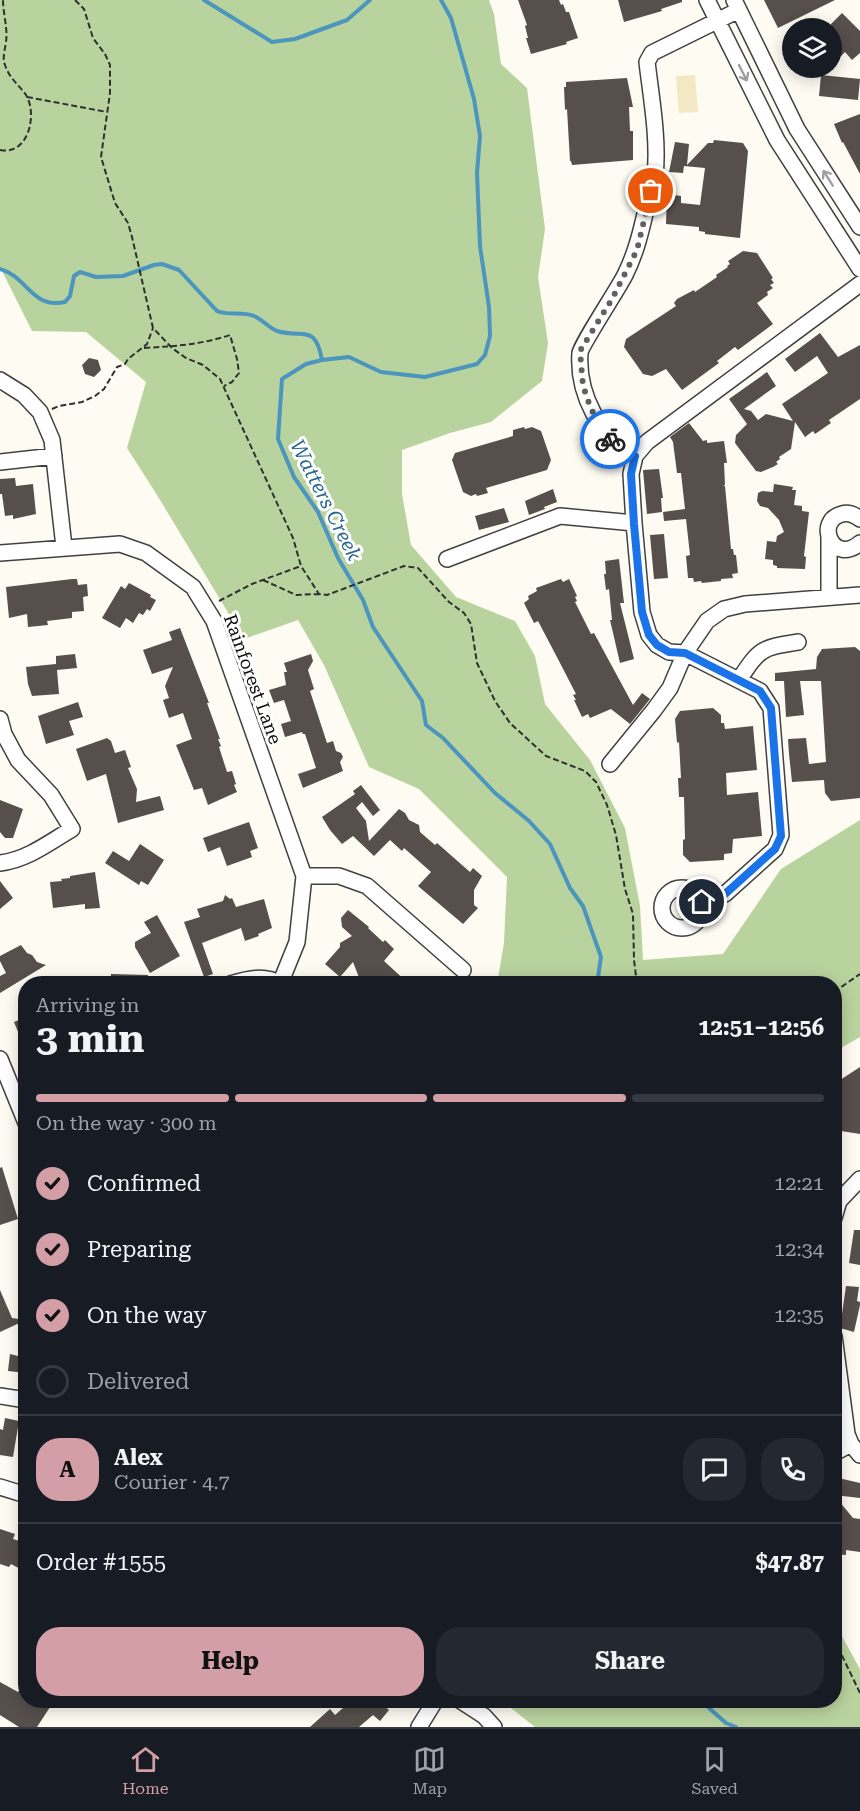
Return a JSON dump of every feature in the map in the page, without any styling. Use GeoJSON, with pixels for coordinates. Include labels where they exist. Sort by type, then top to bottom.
{"type":"FeatureCollection","features":[{"type":"Feature","properties":{"kind":"street"},"geometry":{"type":"LineString","coordinates":[[707,0],[777,140],[860,269]]}},
{"type":"Feature","properties":{"kind":"street"},"geometry":{"type":"LineString","coordinates":[[635,456],[621,449],[609,438],[591,409],[583,386],[580,351],[612,299],[637,250],[655,175],[654,121],[647,62],[652,53],[717,21],[736,5],[797,129],[860,227]]}},
{"type":"Feature","properties":{"kind":"street"},"geometry":{"type":"LineString","coordinates":[[702,902],[725,894],[775,849],[781,836],[771,708],[760,691],[685,653],[669,652],[657,645],[649,635],[642,612],[634,524],[631,474],[635,456],[647,442],[860,284]]}},
{"type":"Feature","properties":{"kind":"street"},"geometry":{"type":"LineString","coordinates":[[0,380],[24,395],[40,412],[52,440],[64,547]]}},
{"type":"Feature","properties":{"kind":"street"},"geometry":{"type":"LineString","coordinates":[[0,462],[54,456]]}},
{"type":"Feature","properties":{"kind":"street"},"geometry":{"type":"LineString","coordinates":[[828,597],[829,526],[836,517],[847,513],[860,519]]}},
{"type":"Feature","properties":{"kind":"street"},"geometry":{"type":"LineString","coordinates":[[447,559],[560,516],[634,524]]}},
{"type":"Feature","properties":{"kind":"street"},"geometry":{"type":"LineString","coordinates":[[829,538],[837,547],[843,549],[854,548],[860,543]]}},
{"type":"Feature","properties":{"kind":"street","name":"Rainforest Lane"},"geometry":{"type":"LineString","coordinates":[[0,553],[120,544],[146,553],[192,587],[214,621],[304,876],[297,942],[283,976]]}},
{"type":"Feature","properties":{"kind":"street"},"geometry":{"type":"LineString","coordinates":[[610,764],[670,688],[685,653],[707,621],[724,609],[745,604],[860,595]]}},
{"type":"Feature","properties":{"kind":"street"},"geometry":{"type":"LineString","coordinates":[[739,680],[755,656],[766,647],[798,642]]}},
{"type":"Feature","properties":{"kind":"street"},"geometry":{"type":"LineString","coordinates":[[0,719],[4,734],[18,760],[51,795],[72,829],[37,850],[12,861],[0,863]]}},
{"type":"Feature","properties":{"kind":"street"},"geometry":{"type":"LineString","coordinates":[[304,876],[339,876],[367,886],[462,970]]}},
{"type":"Feature","properties":{"kind":"street"},"geometry":{"type":"LineString","coordinates":[[0,1059],[18,1103]]}},
{"type":"Feature","properties":{"kind":"street"},"geometry":{"type":"LineString","coordinates":[[842,1198],[860,1179]]}},
{"type":"Feature","properties":{"kind":"street"},"geometry":{"type":"LineString","coordinates":[[0,1396],[18,1399]]}},
{"type":"Feature","properties":{"kind":"street"},"geometry":{"type":"LineString","coordinates":[[842,1396],[847,1434],[856,1450]]}},
{"type":"Feature","properties":{"kind":"street"},"geometry":{"type":"LineString","coordinates":[[0,1487],[18,1493]]}},
{"type":"Feature","properties":{"kind":"street"},"geometry":{"type":"LineString","coordinates":[[419,1727],[431,1708]]}},
{"type":"Feature","properties":{"kind":"street"},"geometry":{"type":"LineString","coordinates":[[472,1708],[484,1716],[494,1727]]}},
{"type":"Feature","properties":{"kind":"path"},"geometry":{"type":"LineString","coordinates":[[0,150],[10,151],[25,140],[30,118],[27,97],[12,79],[5,66],[6,35],[3,0]]}},
{"type":"Feature","properties":{"kind":"path"},"geometry":{"type":"LineString","coordinates":[[75,0],[84,9],[93,38],[110,65],[111,76],[101,157],[115,202],[128,223],[153,328],[172,348],[186,358],[203,365],[220,379],[293,538],[301,566],[319,594]]}},
{"type":"Feature","properties":{"kind":"path"},"geometry":{"type":"LineString","coordinates":[[27,97],[107,112]]}},
{"type":"Feature","properties":{"kind":"path"},"geometry":{"type":"LineString","coordinates":[[40,412],[82,402],[95,396],[104,389],[109,377],[117,367],[125,364],[144,348],[153,328]]}},
{"type":"Feature","properties":{"kind":"path"},"geometry":{"type":"LineString","coordinates":[[144,348],[172,348],[230,335],[237,359],[238,373],[232,382],[224,386]]}},
{"type":"Feature","properties":{"kind":"path"},"geometry":{"type":"LineString","coordinates":[[206,609],[263,580],[301,566]]}},
{"type":"Feature","properties":{"kind":"path"},"geometry":{"type":"LineString","coordinates":[[263,580],[296,595],[327,595],[404,566],[418,568],[448,602],[464,613],[471,624],[477,663],[495,701],[510,723],[546,756],[585,771],[596,782],[607,805],[616,835],[625,889],[633,914],[636,976]]}},
{"type":"Feature","properties":{"kind":"path"},"geometry":{"type":"LineString","coordinates":[[842,986],[860,974]]}},
{"type":"Feature","properties":{"kind":"path"},"geometry":{"type":"LineString","coordinates":[[842,1656],[860,1693]]}},
{"type":"Feature","properties":{"kind":"green space"},"geometry":{"type":"Polygon","coordinates":[[[0,0],[489,0],[494,14],[501,64],[527,88],[545,229],[538,277],[548,343],[542,381],[491,422],[450,433],[402,450],[402,494],[411,545],[456,597],[515,621],[535,656],[545,704],[590,760],[625,828],[640,906],[643,960],[723,954],[781,869],[860,820],[860,1037],[842,1047],[842,976],[498,976],[504,943],[507,877],[419,789],[369,767],[324,665],[298,620],[244,639],[127,448],[146,382],[86,332],[32,331],[0,267],[0,0]]]}},
{"type":"Feature","properties":{"kind":"green space"},"geometry":{"type":"Polygon","coordinates":[[[842,1636],[860,1669],[860,1727],[535,1727],[511,1708],[842,1708],[842,1636]]]}},
{"type":"Feature","properties":{"kind":"sand"},"geometry":{"type":"Polygon","coordinates":[[[695,75],[698,112],[679,113],[676,76],[695,75]]]}},
{"type":"Feature","properties":{"kind":"building"},"geometry":{"type":"Polygon","coordinates":[[[518,0],[559,0],[566,12],[569,12],[578,38],[566,42],[567,44],[531,54],[526,38],[528,38],[525,26],[527,25],[518,0]]]}},
{"type":"Feature","properties":{"kind":"building"},"geometry":{"type":"Polygon","coordinates":[[[618,0],[682,0],[682,2],[661,9],[662,11],[624,22],[618,0]]]}},
{"type":"Feature","properties":{"kind":"building"},"geometry":{"type":"Polygon","coordinates":[[[764,0],[835,0],[798,18],[782,18],[782,26],[778,28],[764,0]]]}},
{"type":"Feature","properties":{"kind":"building"},"geometry":{"type":"Polygon","coordinates":[[[842,13],[860,31],[860,53],[852,60],[845,52],[842,55],[842,18],[837,18],[842,13]]]}},
{"type":"Feature","properties":{"kind":"building"},"geometry":{"type":"Polygon","coordinates":[[[627,78],[633,107],[629,107],[630,131],[633,131],[633,160],[572,165],[567,109],[565,110],[564,87],[566,87],[566,82],[627,78]]]}},
{"type":"Feature","properties":{"kind":"building"},"geometry":{"type":"Polygon","coordinates":[[[821,78],[860,79],[858,100],[819,96],[821,78]]]}},
{"type":"Feature","properties":{"kind":"building"},"geometry":{"type":"Polygon","coordinates":[[[860,114],[860,174],[834,124],[860,114]]]}},
{"type":"Feature","properties":{"kind":"building"},"geometry":{"type":"Polygon","coordinates":[[[714,140],[743,143],[748,151],[740,238],[705,234],[699,231],[699,227],[666,224],[667,194],[681,196],[681,203],[700,205],[705,168],[684,166],[683,173],[669,172],[675,142],[689,144],[687,165],[708,143],[713,143],[714,140]]]}},
{"type":"Feature","properties":{"kind":"building"},"geometry":{"type":"Polygon","coordinates":[[[743,251],[757,253],[773,278],[771,279],[774,283],[770,285],[773,288],[757,303],[773,324],[738,350],[735,347],[717,361],[719,363],[682,390],[666,369],[652,376],[643,374],[624,347],[626,339],[676,306],[674,303],[677,299],[694,290],[695,292],[717,277],[716,275],[728,267],[730,264],[728,261],[743,251]]]}},
{"type":"Feature","properties":{"kind":"building"},"geometry":{"type":"Polygon","coordinates":[[[820,333],[838,357],[860,345],[860,399],[829,420],[831,423],[815,434],[813,431],[805,437],[795,422],[791,449],[779,457],[780,459],[776,462],[778,464],[761,472],[756,471],[735,443],[736,435],[747,424],[729,399],[767,372],[776,386],[744,409],[751,411],[758,420],[766,414],[793,421],[782,404],[828,373],[817,356],[795,372],[785,359],[820,333]]]}},
{"type":"Feature","properties":{"kind":"building"},"geometry":{"type":"Polygon","coordinates":[[[89,358],[98,360],[101,370],[94,377],[85,374],[82,365],[89,358]]]}},
{"type":"Feature","properties":{"kind":"building"},"geometry":{"type":"Polygon","coordinates":[[[689,423],[703,441],[707,440],[707,443],[724,441],[727,463],[724,463],[725,485],[723,486],[725,486],[731,549],[736,555],[738,573],[732,574],[733,578],[721,579],[721,581],[702,583],[688,578],[686,556],[690,555],[686,519],[664,521],[663,512],[685,509],[681,473],[677,473],[673,442],[670,437],[689,423]]]}},
{"type":"Feature","properties":{"kind":"building"},"geometry":{"type":"Polygon","coordinates":[[[524,427],[525,429],[532,427],[541,431],[551,460],[547,470],[486,488],[488,493],[477,496],[463,492],[452,460],[455,453],[513,436],[513,430],[524,427]]]}},
{"type":"Feature","properties":{"kind":"building"},"geometry":{"type":"Polygon","coordinates":[[[659,469],[663,498],[661,498],[662,512],[647,514],[643,470],[659,469]]]}},
{"type":"Feature","properties":{"kind":"building"},"geometry":{"type":"Polygon","coordinates":[[[15,478],[16,486],[33,484],[36,514],[13,519],[13,515],[5,516],[2,494],[0,494],[0,479],[15,478]]]}},
{"type":"Feature","properties":{"kind":"building"},"geometry":{"type":"Polygon","coordinates":[[[774,484],[793,487],[792,490],[796,490],[794,505],[802,506],[802,511],[809,512],[804,556],[806,557],[805,569],[777,568],[773,565],[773,560],[765,559],[767,541],[776,542],[777,536],[784,532],[779,520],[768,508],[760,506],[757,501],[758,493],[773,492],[774,484]]]}},
{"type":"Feature","properties":{"kind":"building"},"geometry":{"type":"Polygon","coordinates":[[[553,489],[557,502],[529,515],[525,501],[553,489]]]}},
{"type":"Feature","properties":{"kind":"building"},"geometry":{"type":"Polygon","coordinates":[[[504,508],[509,522],[479,530],[475,516],[504,508]]]}},
{"type":"Feature","properties":{"kind":"building"},"geometry":{"type":"Polygon","coordinates":[[[664,534],[668,578],[654,579],[650,535],[664,534]]]}},
{"type":"Feature","properties":{"kind":"building"},"geometry":{"type":"Polygon","coordinates":[[[619,559],[624,603],[620,603],[634,659],[620,663],[610,620],[612,620],[609,589],[606,590],[604,574],[606,574],[605,561],[619,559]]]}},
{"type":"Feature","properties":{"kind":"building"},"geometry":{"type":"Polygon","coordinates":[[[77,579],[78,585],[87,584],[88,596],[83,597],[84,611],[72,612],[72,618],[47,621],[48,625],[28,627],[27,614],[9,618],[6,587],[77,579]]]}},
{"type":"Feature","properties":{"kind":"building"},"geometry":{"type":"Polygon","coordinates":[[[561,579],[563,582],[569,579],[577,596],[575,602],[591,634],[594,633],[633,705],[642,693],[650,699],[630,724],[611,709],[590,718],[588,714],[582,717],[574,700],[576,700],[573,695],[576,694],[538,621],[534,623],[524,603],[529,599],[528,596],[537,591],[536,588],[561,579]]]}},
{"type":"Feature","properties":{"kind":"building"},"geometry":{"type":"Polygon","coordinates":[[[129,583],[156,600],[150,611],[147,609],[143,615],[139,613],[133,623],[126,618],[120,628],[102,618],[121,586],[125,589],[129,583]]]}},
{"type":"Feature","properties":{"kind":"building"},"geometry":{"type":"Polygon","coordinates":[[[180,628],[209,703],[207,703],[220,739],[218,739],[221,746],[219,747],[227,772],[232,771],[236,784],[234,785],[237,792],[208,805],[202,788],[194,790],[176,745],[192,739],[183,713],[169,718],[163,700],[169,698],[165,686],[173,667],[152,674],[143,650],[172,640],[169,632],[180,628]]]}},
{"type":"Feature","properties":{"kind":"building"},"geometry":{"type":"Polygon","coordinates":[[[855,647],[860,651],[860,798],[831,801],[825,793],[824,780],[792,782],[789,754],[788,739],[806,738],[809,764],[826,762],[821,681],[800,681],[804,715],[786,717],[784,681],[775,681],[775,673],[816,669],[817,657],[822,649],[855,647]]]}},
{"type":"Feature","properties":{"kind":"building"},"geometry":{"type":"Polygon","coordinates":[[[75,654],[77,668],[57,670],[59,694],[32,696],[26,667],[56,664],[56,656],[75,654]]]}},
{"type":"Feature","properties":{"kind":"building"},"geometry":{"type":"Polygon","coordinates":[[[311,654],[313,661],[308,670],[314,689],[310,691],[327,743],[333,741],[336,751],[343,757],[340,762],[343,771],[303,788],[298,774],[316,768],[305,734],[302,732],[285,737],[281,724],[291,721],[284,700],[274,703],[269,690],[286,685],[284,672],[287,672],[284,663],[311,654]]]}},
{"type":"Feature","properties":{"kind":"building"},"geometry":{"type":"Polygon","coordinates":[[[78,702],[83,717],[69,721],[74,735],[46,744],[38,716],[78,702]]]}},
{"type":"Feature","properties":{"kind":"building"},"geometry":{"type":"Polygon","coordinates":[[[713,708],[721,715],[721,723],[724,723],[725,729],[753,726],[757,770],[726,773],[727,795],[758,792],[762,836],[733,839],[732,853],[724,854],[724,860],[690,862],[683,855],[684,797],[679,797],[678,778],[681,778],[675,719],[680,711],[713,708]]]}},
{"type":"Feature","properties":{"kind":"building"},"geometry":{"type":"Polygon","coordinates":[[[107,738],[111,741],[115,753],[125,750],[131,767],[128,768],[137,789],[136,802],[160,796],[164,810],[118,823],[106,774],[87,781],[76,749],[107,738]]]}},
{"type":"Feature","properties":{"kind":"building"},"geometry":{"type":"Polygon","coordinates":[[[361,785],[380,810],[373,816],[362,802],[356,808],[366,821],[369,841],[399,809],[409,820],[419,825],[420,832],[435,845],[437,843],[470,872],[473,868],[482,876],[474,890],[474,905],[478,908],[463,924],[418,886],[431,872],[404,848],[402,851],[390,840],[374,856],[353,836],[342,844],[330,830],[322,817],[355,794],[353,791],[361,785]]]}},
{"type":"Feature","properties":{"kind":"building"},"geometry":{"type":"Polygon","coordinates":[[[0,800],[23,809],[13,838],[5,838],[0,832],[0,800]]]}},
{"type":"Feature","properties":{"kind":"building"},"geometry":{"type":"Polygon","coordinates":[[[249,822],[258,848],[250,851],[252,857],[227,866],[220,847],[208,852],[203,838],[249,822]]]}},
{"type":"Feature","properties":{"kind":"building"},"geometry":{"type":"Polygon","coordinates":[[[140,844],[164,860],[148,885],[141,881],[139,885],[105,863],[113,851],[129,861],[140,844]]]}},
{"type":"Feature","properties":{"kind":"building"},"geometry":{"type":"Polygon","coordinates":[[[95,872],[100,908],[85,909],[85,904],[53,908],[50,882],[95,872]]]}},
{"type":"Feature","properties":{"kind":"building"},"geometry":{"type":"Polygon","coordinates":[[[0,881],[13,898],[0,909],[0,881]]]}},
{"type":"Feature","properties":{"kind":"building"},"geometry":{"type":"Polygon","coordinates":[[[225,895],[232,898],[236,907],[264,899],[272,928],[245,941],[241,928],[202,943],[213,974],[204,976],[184,922],[200,917],[197,909],[223,901],[225,895]]]}},
{"type":"Feature","properties":{"kind":"building"},"geometry":{"type":"Polygon","coordinates":[[[348,910],[383,942],[385,940],[394,949],[384,961],[400,976],[358,976],[353,962],[339,976],[325,964],[340,947],[340,943],[352,936],[342,927],[341,918],[348,910]]]}},
{"type":"Feature","properties":{"kind":"building"},"geometry":{"type":"Polygon","coordinates":[[[157,915],[180,956],[150,973],[135,947],[135,942],[151,933],[144,922],[157,915]]]}},
{"type":"Feature","properties":{"kind":"building"},"geometry":{"type":"Polygon","coordinates":[[[21,945],[37,962],[46,965],[28,976],[18,976],[18,982],[0,993],[0,976],[6,973],[0,956],[21,945]]]}},
{"type":"Feature","properties":{"kind":"building"},"geometry":{"type":"Polygon","coordinates":[[[111,974],[148,975],[148,976],[111,976],[111,974]]]}},
{"type":"Feature","properties":{"kind":"building"},"geometry":{"type":"Polygon","coordinates":[[[18,1020],[18,1032],[14,1022],[18,1020]]]}},
{"type":"Feature","properties":{"kind":"building"},"geometry":{"type":"Polygon","coordinates":[[[860,1067],[860,1134],[842,1131],[842,1079],[860,1067]]]}},
{"type":"Feature","properties":{"kind":"building"},"geometry":{"type":"Polygon","coordinates":[[[2,1167],[18,1219],[0,1225],[0,1168],[2,1167]]]}},
{"type":"Feature","properties":{"kind":"building"},"geometry":{"type":"Polygon","coordinates":[[[854,1230],[860,1230],[860,1265],[849,1263],[854,1230]]]}},
{"type":"Feature","properties":{"kind":"building"},"geometry":{"type":"Polygon","coordinates":[[[846,1286],[859,1287],[857,1301],[860,1305],[854,1332],[842,1329],[846,1286]]]}},
{"type":"Feature","properties":{"kind":"building"},"geometry":{"type":"Polygon","coordinates":[[[0,1290],[12,1318],[18,1319],[18,1324],[0,1332],[0,1290]]]}},
{"type":"Feature","properties":{"kind":"building"},"geometry":{"type":"Polygon","coordinates":[[[10,1354],[18,1356],[18,1372],[8,1371],[10,1354]]]}},
{"type":"Feature","properties":{"kind":"building"},"geometry":{"type":"Polygon","coordinates":[[[5,1418],[18,1421],[13,1457],[0,1455],[0,1429],[3,1430],[5,1418]]]}},
{"type":"Feature","properties":{"kind":"building"},"geometry":{"type":"Polygon","coordinates":[[[842,1479],[860,1483],[860,1498],[842,1496],[842,1479]]]}},
{"type":"Feature","properties":{"kind":"building"},"geometry":{"type":"Polygon","coordinates":[[[842,1505],[853,1518],[860,1519],[860,1552],[846,1550],[846,1555],[842,1555],[842,1505]]]}},
{"type":"Feature","properties":{"kind":"building"},"geometry":{"type":"Polygon","coordinates":[[[0,1529],[15,1534],[13,1539],[18,1541],[18,1568],[11,1564],[9,1567],[0,1564],[0,1529]]]}},
{"type":"Feature","properties":{"kind":"building"},"geometry":{"type":"Polygon","coordinates":[[[0,1682],[18,1692],[18,1708],[49,1708],[37,1727],[19,1727],[0,1715],[0,1682]]]}},
{"type":"Feature","properties":{"kind":"building"},"geometry":{"type":"Polygon","coordinates":[[[343,1708],[387,1708],[389,1710],[380,1721],[373,1715],[359,1727],[310,1727],[330,1709],[335,1715],[343,1708]]]}},
{"type":"Feature","properties":{"kind":"waterway","name":"Watters Creek"},"geometry":{"type":"LineString","coordinates":[[204,0],[272,42],[295,39],[347,20],[370,0]]}},
{"type":"Feature","properties":{"kind":"waterway","name":"Watters Creek"},"geometry":{"type":"LineString","coordinates":[[441,0],[451,18],[474,99],[480,136],[477,173],[480,246],[489,307],[490,336],[485,355],[477,364],[425,377],[381,372],[349,357],[306,364],[282,379],[278,439],[294,477],[318,512],[338,558],[363,600],[373,627],[422,701],[426,725],[443,738],[495,793],[529,821],[550,844],[570,888],[583,906],[601,957],[598,976]]}},
{"type":"Feature","properties":{"kind":"waterway"},"geometry":{"type":"LineString","coordinates":[[0,269],[17,279],[37,297],[54,303],[65,302],[70,296],[74,276],[80,272],[96,277],[123,276],[162,264],[179,270],[217,311],[257,317],[277,331],[312,337],[316,341],[322,360]]}},
{"type":"Feature","properties":{"kind":"waterway","name":"Watters Creek"},"geometry":{"type":"LineString","coordinates":[[709,1708],[726,1723],[736,1727]]}},
{"type":"Feature","properties":{"kind":"way so far"},"geometry":{"type":"LineString","coordinates":[[610,439],[591,409],[583,386],[580,351],[612,299],[637,250],[651,191]]}},
{"type":"Feature","properties":{"kind":"route"},"geometry":{"type":"LineString","coordinates":[[610,439],[621,449],[635,456],[631,474],[634,524],[642,612],[649,635],[657,645],[669,652],[685,653],[760,691],[771,708],[781,836],[775,849],[725,894],[702,902]]}}]}
